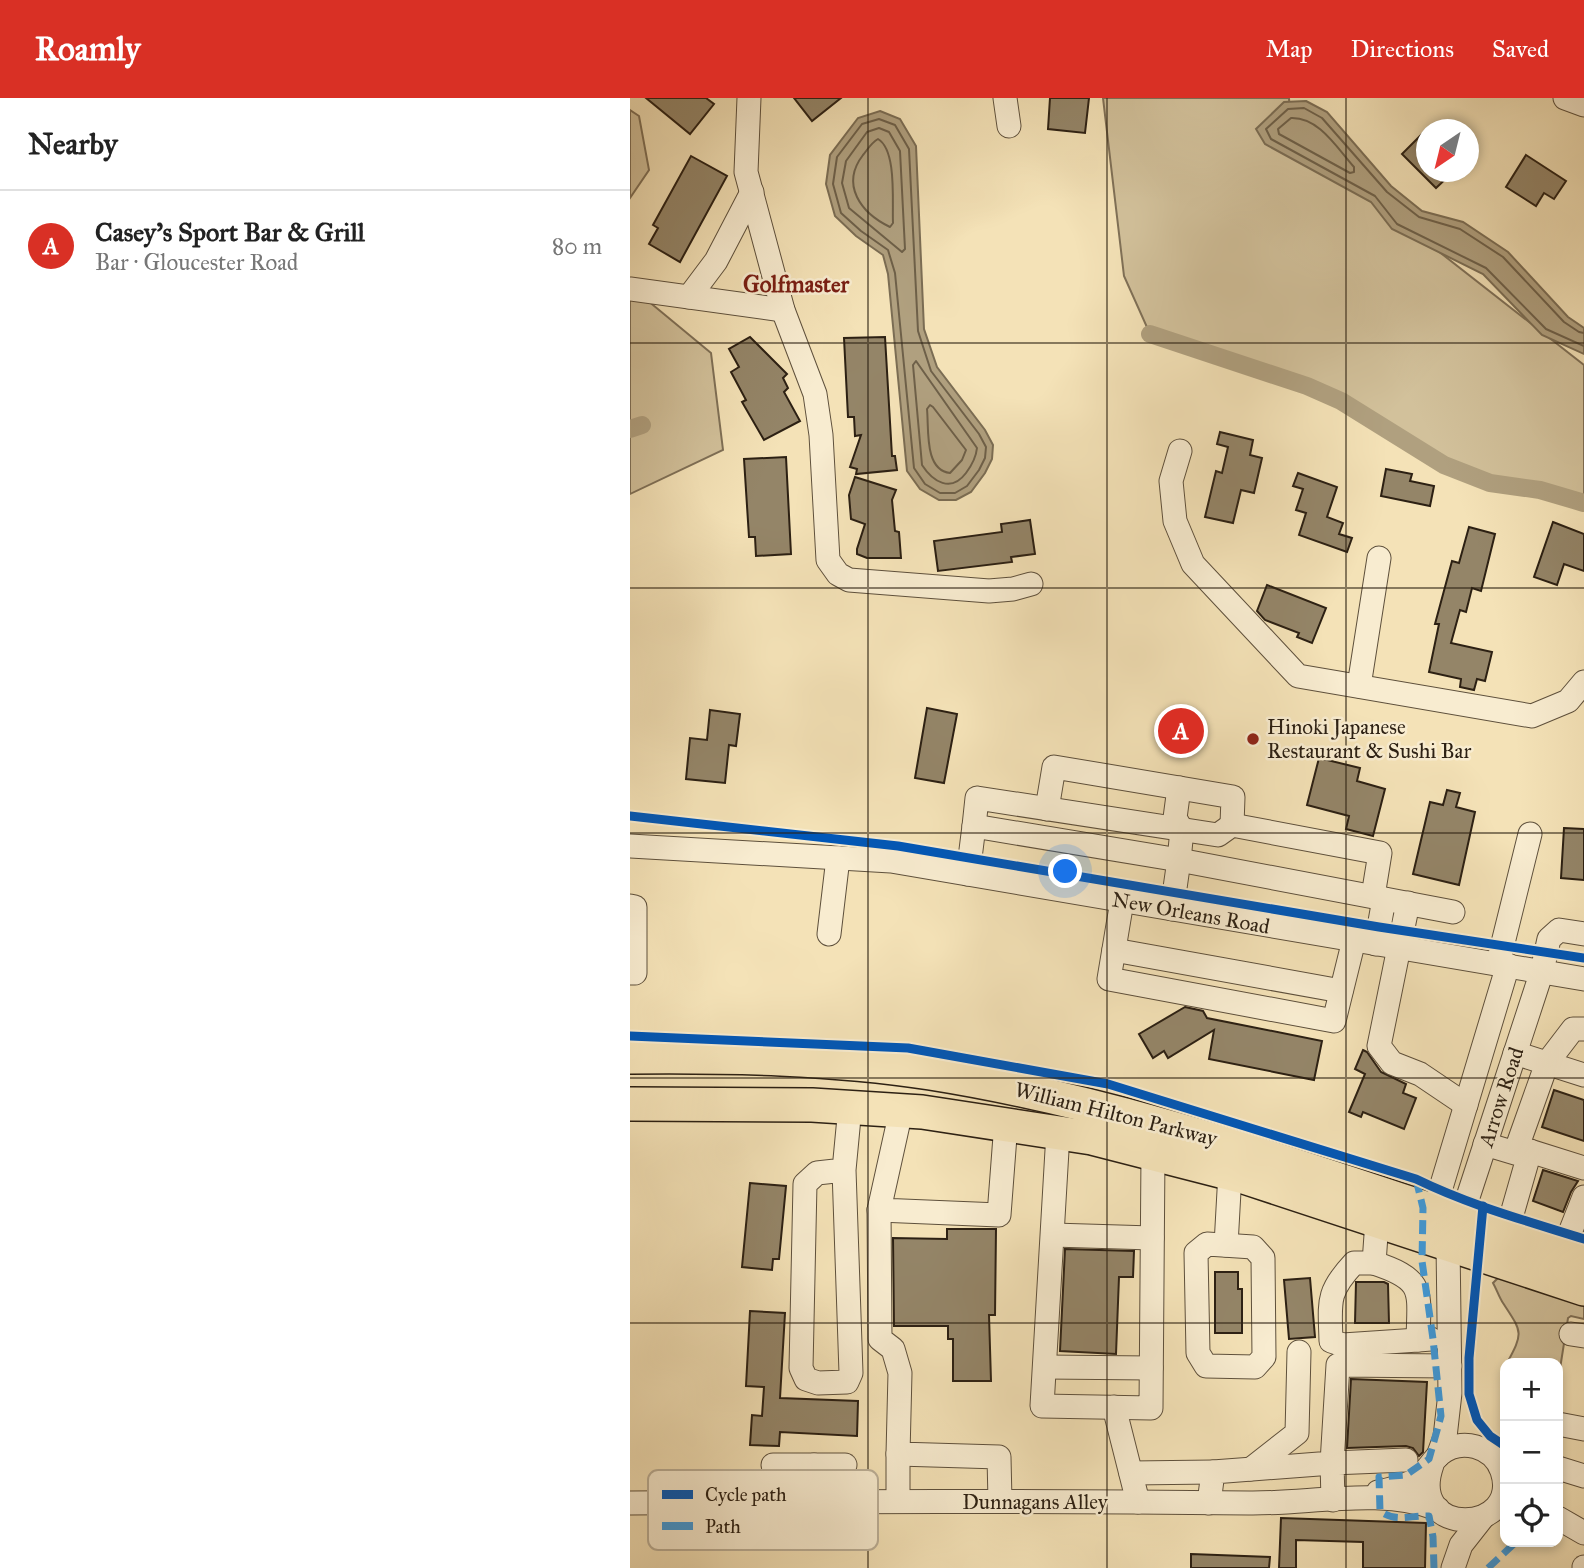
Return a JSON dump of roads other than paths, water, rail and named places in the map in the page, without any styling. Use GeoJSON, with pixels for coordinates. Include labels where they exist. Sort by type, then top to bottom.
{"type":"FeatureCollection","features":[{"type":"Feature","properties":{"kind":"highway","name":"William Hilton Parkway"},"geometry":{"type":"LineString","coordinates":[[630,1057],[714,1056],[876,1067],[928,1073],[1090,1104],[1179,1128],[1449,1231],[1584,1289]]}},
{"type":"Feature","properties":{"kind":"highway"},"geometry":{"type":"LineString","coordinates":[[850,1107],[857,1086],[876,1067]]}},
{"type":"Feature","properties":{"kind":"highway","name":"William Hilton Parkway"},"geometry":{"type":"LineString","coordinates":[[630,1104],[812,1105],[901,1111],[1006,1123],[1092,1138],[1230,1173],[1377,1221],[1449,1231],[1506,1235],[1573,1257]]}},
{"type":"Feature","properties":{"kind":"street"},"geometry":{"type":"LineString","coordinates":[[749,98],[747,172],[783,310],[815,394],[821,435],[828,560],[838,574],[849,580],[989,591],[1013,590],[1031,584]]}},
{"type":"Feature","properties":{"kind":"street"},"geometry":{"type":"LineString","coordinates":[[1005,98],[1009,126]]}},
{"type":"Feature","properties":{"kind":"street"},"geometry":{"type":"LineString","coordinates":[[1564,98],[1584,105]]}},
{"type":"Feature","properties":{"kind":"street"},"geometry":{"type":"LineString","coordinates":[[689,297],[716,261],[752,192]]}},
{"type":"Feature","properties":{"kind":"street"},"geometry":{"type":"LineString","coordinates":[[630,289],[783,310]]}},
{"type":"Feature","properties":{"kind":"street"},"geometry":{"type":"LineString","coordinates":[[1180,451],[1171,481],[1174,521],[1193,564],[1298,676],[1532,716],[1568,701],[1584,682]]}},
{"type":"Feature","properties":{"kind":"street"},"geometry":{"type":"LineString","coordinates":[[1359,686],[1379,558]]}},
{"type":"Feature","properties":{"kind":"street"},"geometry":{"type":"LineString","coordinates":[[1046,809],[1054,768],[1233,797],[1232,825]]}},
{"type":"Feature","properties":{"kind":"street"},"geometry":{"type":"LineString","coordinates":[[1172,909],[1182,830],[1175,818],[1179,788]]}},
{"type":"Feature","properties":{"kind":"street"},"geometry":{"type":"LineString","coordinates":[[968,874],[977,798],[1218,835],[1232,825],[1380,853],[1378,897],[1365,942],[1341,991],[1334,1021],[1110,979],[1122,901]]}},
{"type":"Feature","properties":{"kind":"street"},"geometry":{"type":"LineString","coordinates":[[974,826],[1179,860],[1453,912]]}},
{"type":"Feature","properties":{"kind":"street","name":"Arrow Road"},"geometry":{"type":"LineString","coordinates":[[1435,1461],[1445,1437],[1450,1392],[1449,1231],[1440,1191],[1503,964],[1530,834]]}},
{"type":"Feature","properties":{"kind":"street","name":"New Orleans Road"},"geometry":{"type":"LineString","coordinates":[[630,846],[891,861],[1584,979]]}},
{"type":"Feature","properties":{"kind":"street"},"geometry":{"type":"LineString","coordinates":[[830,934],[838,858]]}},
{"type":"Feature","properties":{"kind":"street"},"geometry":{"type":"LineString","coordinates":[[1408,903],[1379,1046],[1392,1063],[1420,1074],[1466,1105]]}},
{"type":"Feature","properties":{"kind":"street"},"geometry":{"type":"LineString","coordinates":[[630,906],[635,907],[635,973],[630,973]]}},
{"type":"Feature","properties":{"kind":"street","name":"Arrow Road"},"geometry":{"type":"LineString","coordinates":[[1449,1231],[1467,1200],[1542,971],[1549,939],[1559,930],[1584,934]]}},
{"type":"Feature","properties":{"kind":"street"},"geometry":{"type":"LineString","coordinates":[[1114,950],[1341,991]]}},
{"type":"Feature","properties":{"kind":"street"},"geometry":{"type":"LineString","coordinates":[[1506,1235],[1524,1149],[1547,1063],[1573,1029],[1584,1029]]}},
{"type":"Feature","properties":{"kind":"street"},"geometry":{"type":"LineString","coordinates":[[1515,1053],[1584,1075]]}},
{"type":"Feature","properties":{"kind":"street"},"geometry":{"type":"LineString","coordinates":[[844,1170],[817,1173],[805,1184],[801,1368],[806,1379],[818,1383],[847,1382],[851,1373],[844,1170],[850,1107]]}},
{"type":"Feature","properties":{"kind":"street"},"geometry":{"type":"LineString","coordinates":[[898,1501],[900,1373],[893,1349],[880,1339],[879,1210],[901,1111]]}},
{"type":"Feature","properties":{"kind":"street"},"geometry":{"type":"LineString","coordinates":[[879,1210],[999,1216],[1006,1123]]}},
{"type":"Feature","properties":{"kind":"street"},"geometry":{"type":"LineString","coordinates":[[1058,1133],[1042,1406],[1151,1408],[1153,1154]]}},
{"type":"Feature","properties":{"kind":"street"},"geometry":{"type":"LineString","coordinates":[[1485,1144],[1515,1153],[1524,1149],[1584,1168]]}},
{"type":"Feature","properties":{"kind":"street"},"geometry":{"type":"LineString","coordinates":[[1226,1245],[1230,1173]]}},
{"type":"Feature","properties":{"kind":"street"},"geometry":{"type":"LineString","coordinates":[[1573,1257],[1584,1197]]}},
{"type":"Feature","properties":{"kind":"street"},"geometry":{"type":"LineString","coordinates":[[1377,1221],[1364,1263],[1336,1282],[1330,1300],[1331,1341],[1343,1345],[1449,1339]]}},
{"type":"Feature","properties":{"kind":"street"},"geometry":{"type":"LineString","coordinates":[[1053,1235],[1152,1238]]}},
{"type":"Feature","properties":{"kind":"street"},"geometry":{"type":"LineString","coordinates":[[1206,1244],[1226,1245],[1253,1247],[1263,1258],[1264,1357],[1255,1367],[1206,1366],[1198,1353],[1196,1253],[1206,1244]]}},
{"type":"Feature","properties":{"kind":"street"},"geometry":{"type":"LineString","coordinates":[[1364,1263],[1391,1269],[1414,1282],[1419,1294],[1418,1340]]}},
{"type":"Feature","properties":{"kind":"street"},"geometry":{"type":"LineString","coordinates":[[1251,1469],[1297,1433],[1299,1352]]}},
{"type":"Feature","properties":{"kind":"street"},"geometry":{"type":"LineString","coordinates":[[1450,1366],[1338,1364],[1332,1463],[1337,1499],[1394,1488],[1417,1479],[1435,1461],[1458,1445],[1469,1445],[1499,1468]]}},
{"type":"Feature","properties":{"kind":"street"},"geometry":{"type":"LineString","coordinates":[[1045,1367],[1151,1368]]}},
{"type":"Feature","properties":{"kind":"street"},"geometry":{"type":"LineString","coordinates":[[1450,1392],[1464,1422],[1499,1468],[1504,1485],[1491,1516],[1461,1545],[1451,1568]]}},
{"type":"Feature","properties":{"kind":"street"},"geometry":{"type":"LineString","coordinates":[[1114,1407],[1138,1502]]}},
{"type":"Feature","properties":{"kind":"street"},"geometry":{"type":"LineString","coordinates":[[1563,1425],[1584,1429]]}},
{"type":"Feature","properties":{"kind":"street"},"geometry":{"type":"LineString","coordinates":[[898,1454],[999,1457],[1000,1501]]}},
{"type":"Feature","properties":{"kind":"street"},"geometry":{"type":"LineString","coordinates":[[1131,1473],[1213,1472],[1406,1460]]}},
{"type":"Feature","properties":{"kind":"street"},"geometry":{"type":"LineString","coordinates":[[1435,1461],[1427,1488],[1431,1500],[1440,1511],[1462,1521],[1491,1516]]}},
{"type":"Feature","properties":{"kind":"street"},"geometry":{"type":"LineString","coordinates":[[773,1465],[845,1465]]}},
{"type":"Feature","properties":{"kind":"street"},"geometry":{"type":"LineString","coordinates":[[814,1465],[814,1470]]}},
{"type":"Feature","properties":{"kind":"street"},"geometry":{"type":"LineString","coordinates":[[1563,1470],[1584,1476]]}},
{"type":"Feature","properties":{"kind":"street"},"geometry":{"type":"LineString","coordinates":[[1209,1503],[1213,1472]]}},
{"type":"Feature","properties":{"kind":"street","name":"Dunnagans Alley"},"geometry":{"type":"LineString","coordinates":[[878,1501],[1280,1504],[1337,1499],[1404,1500],[1440,1511]]}},
{"type":"Feature","properties":{"kind":"street","name":"Dunnagans Alley"},"geometry":{"type":"LineString","coordinates":[[630,1503],[648,1503]]}},
{"type":"Feature","properties":{"kind":"street"},"geometry":{"type":"LineString","coordinates":[[1440,1511],[1451,1568]]}},
{"type":"Feature","properties":{"kind":"water"},"geometry":{"type":"Polygon","coordinates":[[[1306,101],[1327,112],[1391,186],[1422,211],[1463,222],[1508,252],[1568,317],[1584,328],[1584,354],[1542,335],[1483,274],[1392,229],[1371,202],[1265,144],[1256,129],[1284,102],[1306,101]]]}},
{"type":"Feature","properties":{"kind":"water"},"geometry":{"type":"Polygon","coordinates":[[[880,111],[900,119],[916,146],[924,329],[937,367],[985,430],[993,445],[992,459],[985,473],[971,492],[956,500],[939,500],[920,489],[907,471],[888,274],[883,255],[856,236],[835,216],[826,184],[830,155],[858,118],[880,111]]]}},
{"type":"Feature","properties":{"kind":"waterway"},"geometry":{"type":"LineString","coordinates":[[1150,334],[1307,386],[1341,401],[1444,465],[1490,483],[1540,490],[1584,503]]}},
{"type":"Feature","properties":{"kind":"waterway"},"geometry":{"type":"LineString","coordinates":[[630,429],[642,425]]}},
{"type":"Feature","properties":{"kind":"place","name":"Casey's Sport Bar & Grill"},"geometry":{"type":"Point","coordinates":[1181,731]}},
{"type":"Feature","properties":{"kind":"place","name":"Hinoki Japanese Restaurant & Sushi Bar"},"geometry":{"type":"Point","coordinates":[1253,739]}},
{"type":"Feature","properties":{"kind":"district","name":"Golfmaster"},"geometry":{"type":"Point","coordinates":[796,284]}}]}
